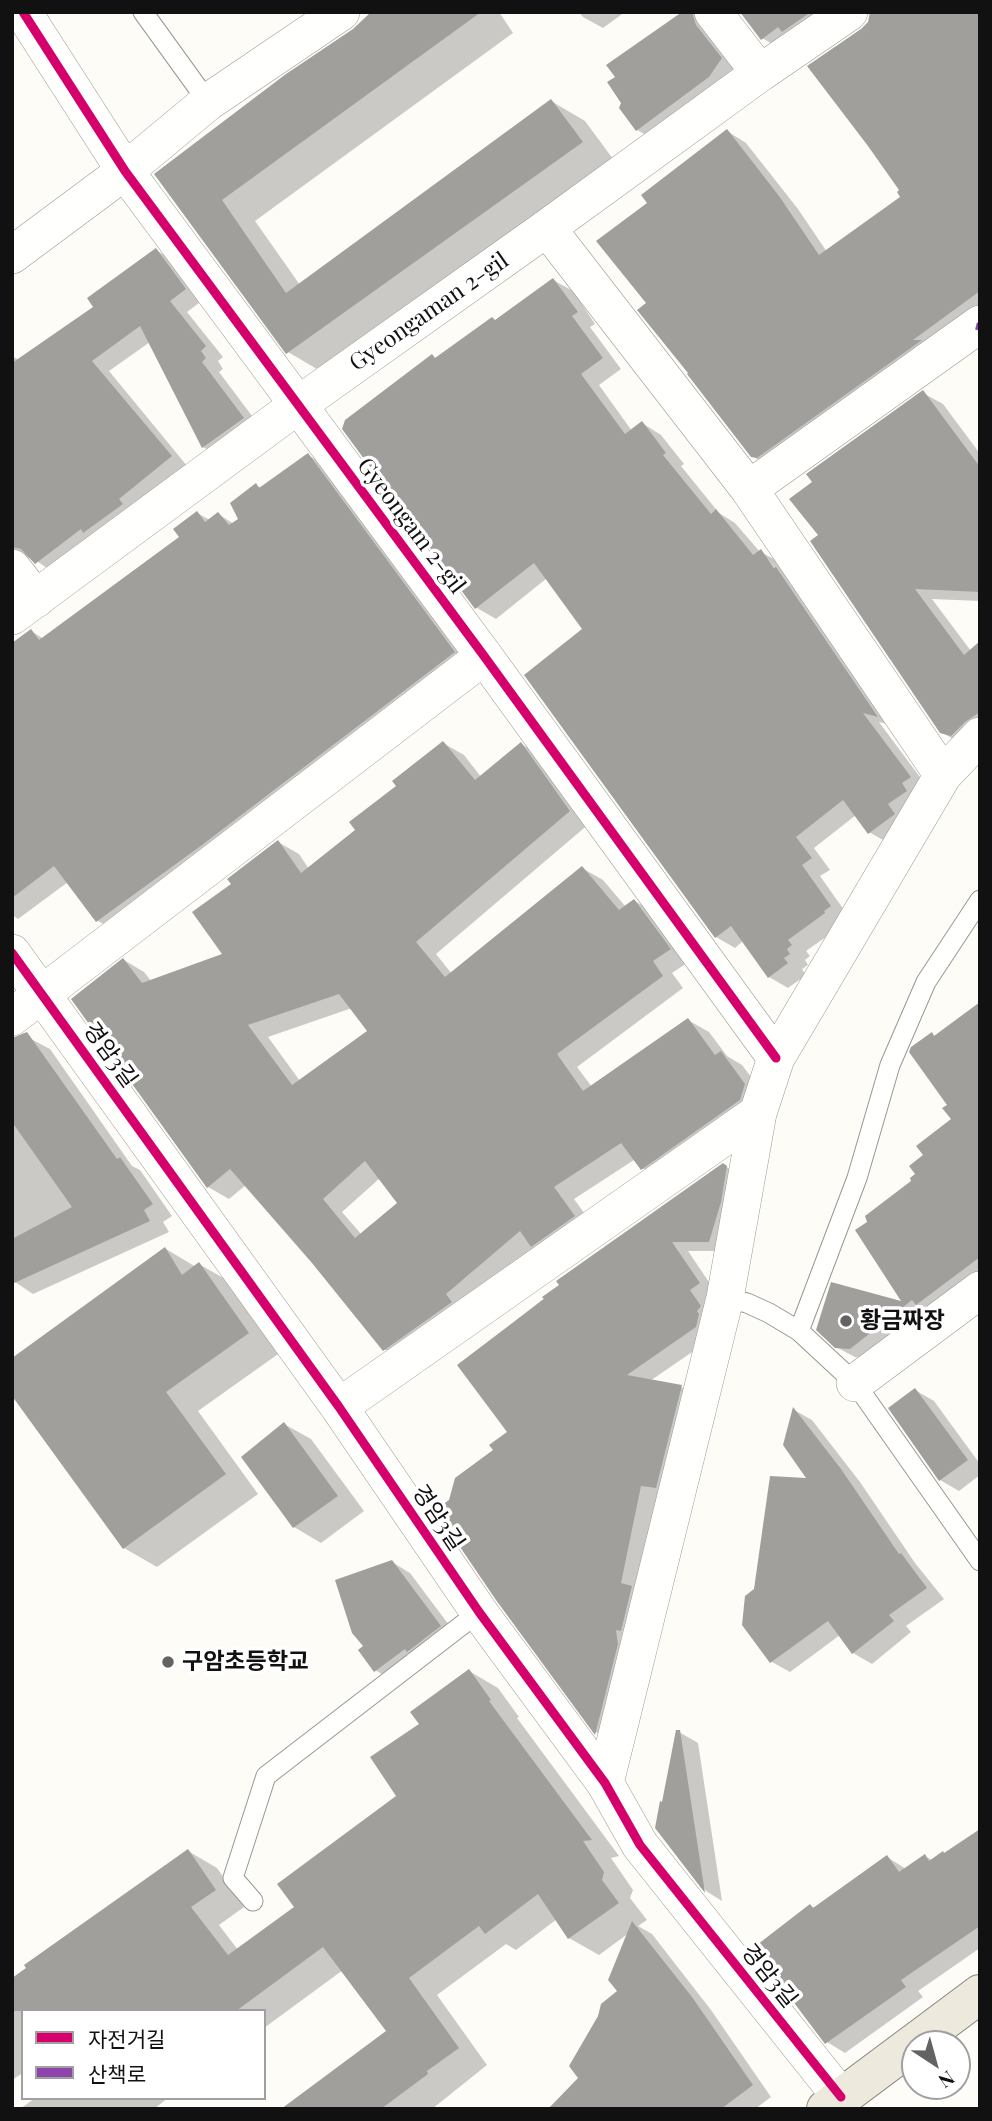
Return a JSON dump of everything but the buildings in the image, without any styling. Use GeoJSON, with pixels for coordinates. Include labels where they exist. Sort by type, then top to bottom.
{"type":"FeatureCollection","features":[{"type":"Feature","properties":{"kind":"main road"},"geometry":{"type":"LineString","coordinates":[[839,2105],[980,1994]]}},
{"type":"Feature","properties":{"kind":"street","name":"Gyeongam 2-gil"},"geometry":{"type":"LineString","coordinates":[[23,12],[125,171],[484,656],[776,1058]]}},
{"type":"Feature","properties":{"kind":"street"},"geometry":{"type":"LineString","coordinates":[[713,12],[760,73]]}},
{"type":"Feature","properties":{"kind":"street","name":"Gyeongaman 2-gil"},"geometry":{"type":"LineString","coordinates":[[24,608],[298,405],[849,12]]}},
{"type":"Feature","properties":{"kind":"street"},"geometry":{"type":"LineString","coordinates":[[12,255],[125,171],[208,102],[332,15]]}},
{"type":"Feature","properties":{"kind":"street"},"geometry":{"type":"LineString","coordinates":[[547,228],[750,489],[943,775]]}},
{"type":"Feature","properties":{"kind":"street"},"geometry":{"type":"LineString","coordinates":[[750,489],[979,326]]}},
{"type":"Feature","properties":{"kind":"street"},"geometry":{"type":"LineString","coordinates":[[12,568],[24,608]]}},
{"type":"Feature","properties":{"kind":"street"},"geometry":{"type":"LineString","coordinates":[[12,1017],[484,656]]}},
{"type":"Feature","properties":{"kind":"street"},"geometry":{"type":"LineString","coordinates":[[605,1783],[725,1298],[758,1114],[776,1058],[943,775],[980,736]]}},
{"type":"Feature","properties":{"kind":"street","name":"경암3길"},"geometry":{"type":"LineString","coordinates":[[12,953],[339,1407],[479,1612],[605,1783],[640,1845],[839,2105]]}},
{"type":"Feature","properties":{"kind":"street"},"geometry":{"type":"LineString","coordinates":[[339,1407],[758,1114]]}},
{"type":"Feature","properties":{"kind":"street"},"geometry":{"type":"LineString","coordinates":[[855,1383],[980,1290]]}},
{"type":"Feature","properties":{"kind":"lane"},"geometry":{"type":"LineString","coordinates":[[143,12],[208,102]]}},
{"type":"Feature","properties":{"kind":"lane"},"geometry":{"type":"LineString","coordinates":[[799,1331],[857,1178],[890,1065],[926,982],[980,900]]}},
{"type":"Feature","properties":{"kind":"lane"},"geometry":{"type":"LineString","coordinates":[[725,1298],[747,1303],[799,1331],[855,1383],[980,1561]]}},
{"type":"Feature","properties":{"kind":"lane"},"geometry":{"type":"LineString","coordinates":[[253,1901],[233,1878],[266,1776],[479,1612]]}},
{"type":"Feature","properties":{"kind":"marked path"},"geometry":{"type":"LineString","coordinates":[[976,326],[980,327]]}},
{"type":"Feature","properties":{"kind":"cycle path"},"geometry":{"type":"LineString","coordinates":[[23,12],[125,171],[484,656],[776,1058]]}},
{"type":"Feature","properties":{"kind":"cycle path"},"geometry":{"type":"LineString","coordinates":[[12,953],[339,1407],[479,1612],[605,1783],[640,1845],[841,2097]]}},
{"type":"Feature","properties":{"kind":"place","name":"황금짜장"},"geometry":{"type":"Point","coordinates":[846,1321]}},
{"type":"Feature","properties":{"kind":"place","name":"구암초등학교"},"geometry":{"type":"Point","coordinates":[168,1662]}}]}
